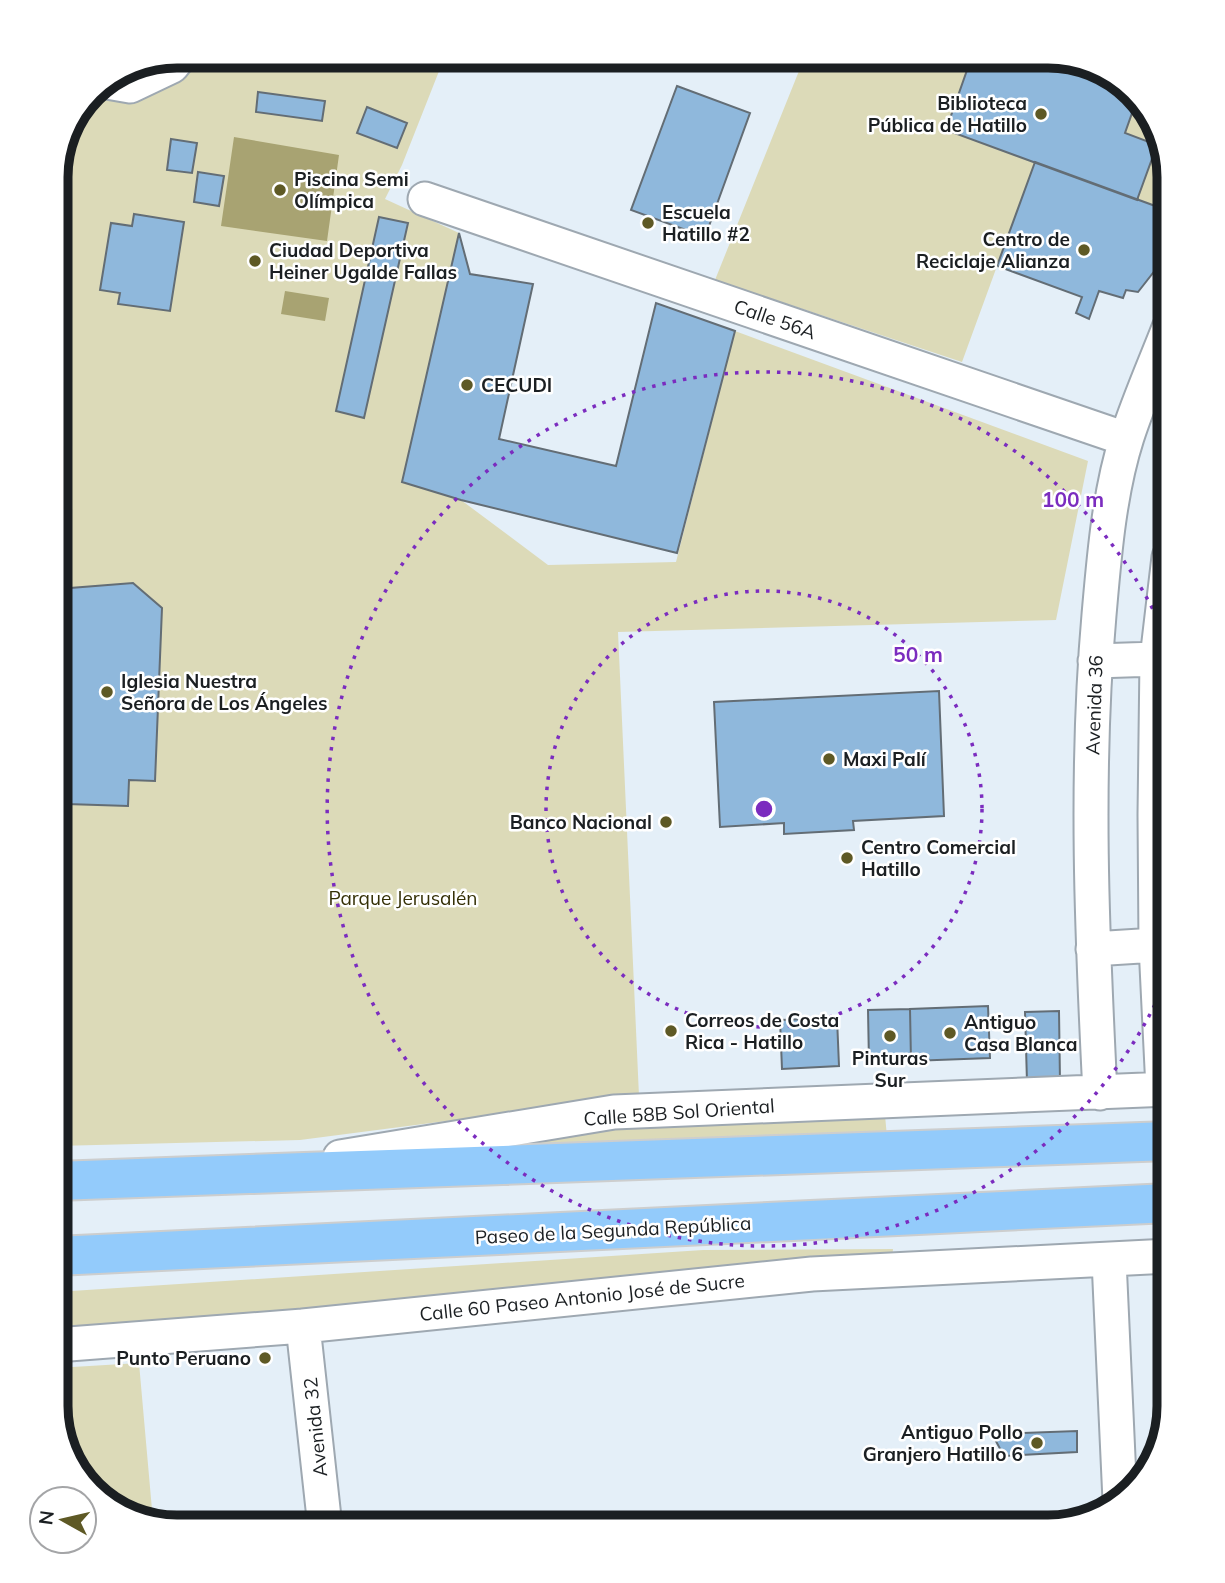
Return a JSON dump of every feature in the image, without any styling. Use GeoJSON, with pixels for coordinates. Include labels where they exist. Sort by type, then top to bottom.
{"type":"FeatureCollection","features":[{"type":"Feature","properties":{"kind":"highway"},"geometry":{"type":"LineString","coordinates":[[68,1181],[1157,1141]]}},
{"type":"Feature","properties":{"kind":"highway","name":"Paseo de la Segunda República"},"geometry":{"type":"LineString","coordinates":[[68,1255],[1157,1204]]}},
{"type":"Feature","properties":{"kind":"street"},"geometry":{"type":"LineString","coordinates":[[121,84],[131,86],[166,69]]}},
{"type":"Feature","properties":{"kind":"street","name":"Calle 56A"},"geometry":{"type":"LineString","coordinates":[[425,199],[1126,439]]}},
{"type":"Feature","properties":{"kind":"street","name":"Avenida 36"},"geometry":{"type":"LineString","coordinates":[[1100,1093],[1093,949],[1091,794],[1095,661],[1106,534],[1126,439],[1157,359]]}},
{"type":"Feature","properties":{"kind":"street"},"geometry":{"type":"LineString","coordinates":[[1095,661],[1157,659]]}},
{"type":"Feature","properties":{"kind":"street"},"geometry":{"type":"LineString","coordinates":[[1157,923],[1157,957]]}},
{"type":"Feature","properties":{"kind":"street"},"geometry":{"type":"LineString","coordinates":[[1093,949],[1156,945]]}},
{"type":"Feature","properties":{"kind":"street"},"geometry":{"type":"LineString","coordinates":[[1100,1093],[1157,1090]]}},
{"type":"Feature","properties":{"kind":"street","name":"Calle 58B Sol Oriental"},"geometry":{"type":"LineString","coordinates":[[220,1177],[614,1112],[1100,1093]]}},
{"type":"Feature","properties":{"kind":"street"},"geometry":{"type":"LineString","coordinates":[[1119,1488],[1109,1260],[1157,1257]]}},
{"type":"Feature","properties":{"kind":"street","name":"Calle 60 Paseo Antonio José de Sucre"},"geometry":{"type":"LineString","coordinates":[[68,1345],[303,1326],[812,1274],[1109,1260]]}},
{"type":"Feature","properties":{"kind":"street","name":"Avenida 32"},"geometry":{"type":"LineString","coordinates":[[303,1326],[325,1515]]}},
{"type":"Feature","properties":{"kind":"green space","name":"Parque Jerusalén"},"geometry":{"type":"Polygon","coordinates":[[[440,68],[402,165],[385,199],[459,233],[402,482],[461,500],[548,565],[676,562],[735,331],[1088,461],[1056,620],[618,632],[639,1096],[300,1140],[68,1146],[68,804],[127,806],[129,780],[155,780],[162,608],[133,584],[68,590],[68,170],[79,129],[105,95],[135,77],[156,70],[440,68]]]}},
{"type":"Feature","properties":{"kind":"green space"},"geometry":{"type":"Polygon","coordinates":[[[800,68],[968,68],[946,130],[1035,162],[962,362],[715,280],[800,68]]]}},
{"type":"Feature","properties":{"kind":"green space"},"geometry":{"type":"Polygon","coordinates":[[[1133,110],[1151,143],[1125,133],[1133,110]]]}},
{"type":"Feature","properties":{"kind":"green space"},"geometry":{"type":"Polygon","coordinates":[[[1154,154],[1157,207],[1137,200],[1154,154]]]}},
{"type":"Feature","properties":{"kind":"green space"},"geometry":{"type":"Polygon","coordinates":[[[885,1115],[887,1137],[418,1151],[608,1126],[885,1115]]]}},
{"type":"Feature","properties":{"kind":"green space"},"geometry":{"type":"Polygon","coordinates":[[[893,1249],[892,1260],[68,1332],[68,1291],[703,1250],[893,1249]]]}},
{"type":"Feature","properties":{"kind":"green space"},"geometry":{"type":"Polygon","coordinates":[[[139,1363],[152,1512],[129,1504],[95,1478],[74,1441],[68,1406],[68,1367],[139,1363]]]}},
{"type":"Feature","properties":{"kind":"shaded area","name":"Piscina Semi Olímpica"},"geometry":{"type":"Polygon","coordinates":[[[234,137],[339,155],[327,241],[221,226],[234,137]]]}},
{"type":"Feature","properties":{"kind":"shaded area"},"geometry":{"type":"Polygon","coordinates":[[[285,291],[329,298],[325,321],[281,314],[285,291]]]}},
{"type":"Feature","properties":{"kind":"building","name":"Biblioteca Pública de Hatillo"},"geometry":{"type":"Polygon","coordinates":[[[968,68],[1055,68],[1083,74],[1120,95],[1133,110],[1125,133],[1151,143],[1154,154],[1137,200],[946,130],[968,68]]]}},
{"type":"Feature","properties":{"kind":"building"},"geometry":{"type":"Polygon","coordinates":[[[677,86],[750,113],[705,237],[631,210],[677,86]]]}},
{"type":"Feature","properties":{"kind":"building"},"geometry":{"type":"Polygon","coordinates":[[[258,92],[325,101],[322,121],[256,112],[258,92]]]}},
{"type":"Feature","properties":{"kind":"building"},"geometry":{"type":"Polygon","coordinates":[[[367,107],[407,123],[397,148],[357,133],[367,107]]]}},
{"type":"Feature","properties":{"kind":"building"},"geometry":{"type":"Polygon","coordinates":[[[171,139],[197,143],[192,173],[167,170],[171,139]]]}},
{"type":"Feature","properties":{"kind":"building","name":"Centro de Reciclaje Alianza"},"geometry":{"type":"Polygon","coordinates":[[[1035,162],[1157,207],[1157,268],[1138,292],[1126,290],[1123,298],[1099,291],[1089,319],[1076,313],[1082,297],[997,266],[1035,162]]]}},
{"type":"Feature","properties":{"kind":"building"},"geometry":{"type":"Polygon","coordinates":[[[198,172],[224,176],[219,206],[194,202],[198,172]]]}},
{"type":"Feature","properties":{"kind":"building"},"geometry":{"type":"Polygon","coordinates":[[[134,214],[184,222],[170,311],[118,304],[120,293],[100,290],[111,223],[132,226],[134,214]]]}},
{"type":"Feature","properties":{"kind":"building"},"geometry":{"type":"Polygon","coordinates":[[[379,217],[408,223],[364,418],[336,411],[379,217]]]}},
{"type":"Feature","properties":{"kind":"building","name":"CECUDI"},"geometry":{"type":"Polygon","coordinates":[[[459,233],[470,274],[533,284],[499,439],[616,466],[656,303],[735,331],[677,553],[461,500],[402,482],[459,233]]]}},
{"type":"Feature","properties":{"kind":"building","name":"Iglesia Nuestra Señora de Los Ángeles"},"geometry":{"type":"Polygon","coordinates":[[[133,583],[162,608],[155,781],[129,780],[128,806],[68,804],[70,588],[133,583]]]}},
{"type":"Feature","properties":{"kind":"building","name":"Maxi Palí"},"geometry":{"type":"Polygon","coordinates":[[[939,691],[944,816],[853,821],[854,830],[784,834],[784,823],[720,827],[714,702],[939,691]]]}},
{"type":"Feature","properties":{"kind":"building","name":"Antiguo Casa Blanca"},"geometry":{"type":"Polygon","coordinates":[[[988,1006],[990,1058],[911,1061],[910,1009],[988,1006]]]}},
{"type":"Feature","properties":{"kind":"building","name":"Pinturas Sur"},"geometry":{"type":"Polygon","coordinates":[[[910,1009],[911,1061],[869,1062],[868,1010],[910,1009]]]}},
{"type":"Feature","properties":{"kind":"building"},"geometry":{"type":"Polygon","coordinates":[[[1059,1011],[1060,1082],[1027,1082],[1025,1012],[1059,1011]]]}},
{"type":"Feature","properties":{"kind":"building"},"geometry":{"type":"Polygon","coordinates":[[[837,1018],[839,1066],[782,1069],[780,1020],[837,1018]]]}},
{"type":"Feature","properties":{"kind":"building","name":"Antiguo Pollo Granjero Hatillo 6"},"geometry":{"type":"Polygon","coordinates":[[[1077,1431],[1077,1452],[1004,1456],[992,1434],[1077,1431]]]}},
{"type":"Feature","properties":{"kind":"place","name":"Biblioteca Pública de Hatillo"},"geometry":{"type":"Point","coordinates":[1041,114]}},
{"type":"Feature","properties":{"kind":"place","name":"Piscina Semi Olímpica"},"geometry":{"type":"Point","coordinates":[280,190]}},
{"type":"Feature","properties":{"kind":"place","name":"Escuela Hatillo #2"},"geometry":{"type":"Point","coordinates":[648,223]}},
{"type":"Feature","properties":{"kind":"place","name":"Centro de Reciclaje Alianza"},"geometry":{"type":"Point","coordinates":[1084,250]}},
{"type":"Feature","properties":{"kind":"place","name":"Ciudad Deportiva Heiner Ugalde Fallas"},"geometry":{"type":"Point","coordinates":[255,261]}},
{"type":"Feature","properties":{"kind":"place","name":"CECUDI"},"geometry":{"type":"Point","coordinates":[467,385]}},
{"type":"Feature","properties":{"kind":"place","name":"Iglesia Nuestra Señora de Los Ángeles"},"geometry":{"type":"Point","coordinates":[107,692]}},
{"type":"Feature","properties":{"kind":"place","name":"Maxi Palí"},"geometry":{"type":"Point","coordinates":[829,759]}},
{"type":"Feature","properties":{"kind":"place","name":"Banco Nacional"},"geometry":{"type":"Point","coordinates":[666,822]}},
{"type":"Feature","properties":{"kind":"place","name":"Centro Comercial Hatillo"},"geometry":{"type":"Point","coordinates":[847,858]}},
{"type":"Feature","properties":{"kind":"place","name":"Correos de Costa Rica - Hatillo"},"geometry":{"type":"Point","coordinates":[671,1031]}},
{"type":"Feature","properties":{"kind":"place","name":"Antiguo Casa Blanca"},"geometry":{"type":"Point","coordinates":[950,1033]}},
{"type":"Feature","properties":{"kind":"place","name":"Pinturas Sur"},"geometry":{"type":"Point","coordinates":[890,1036]}},
{"type":"Feature","properties":{"kind":"place","name":"Punto Peruano"},"geometry":{"type":"Point","coordinates":[265,1358]}},
{"type":"Feature","properties":{"kind":"place","name":"Antiguo Pollo Granjero Hatillo 6"},"geometry":{"type":"Point","coordinates":[1037,1443]}}]}
